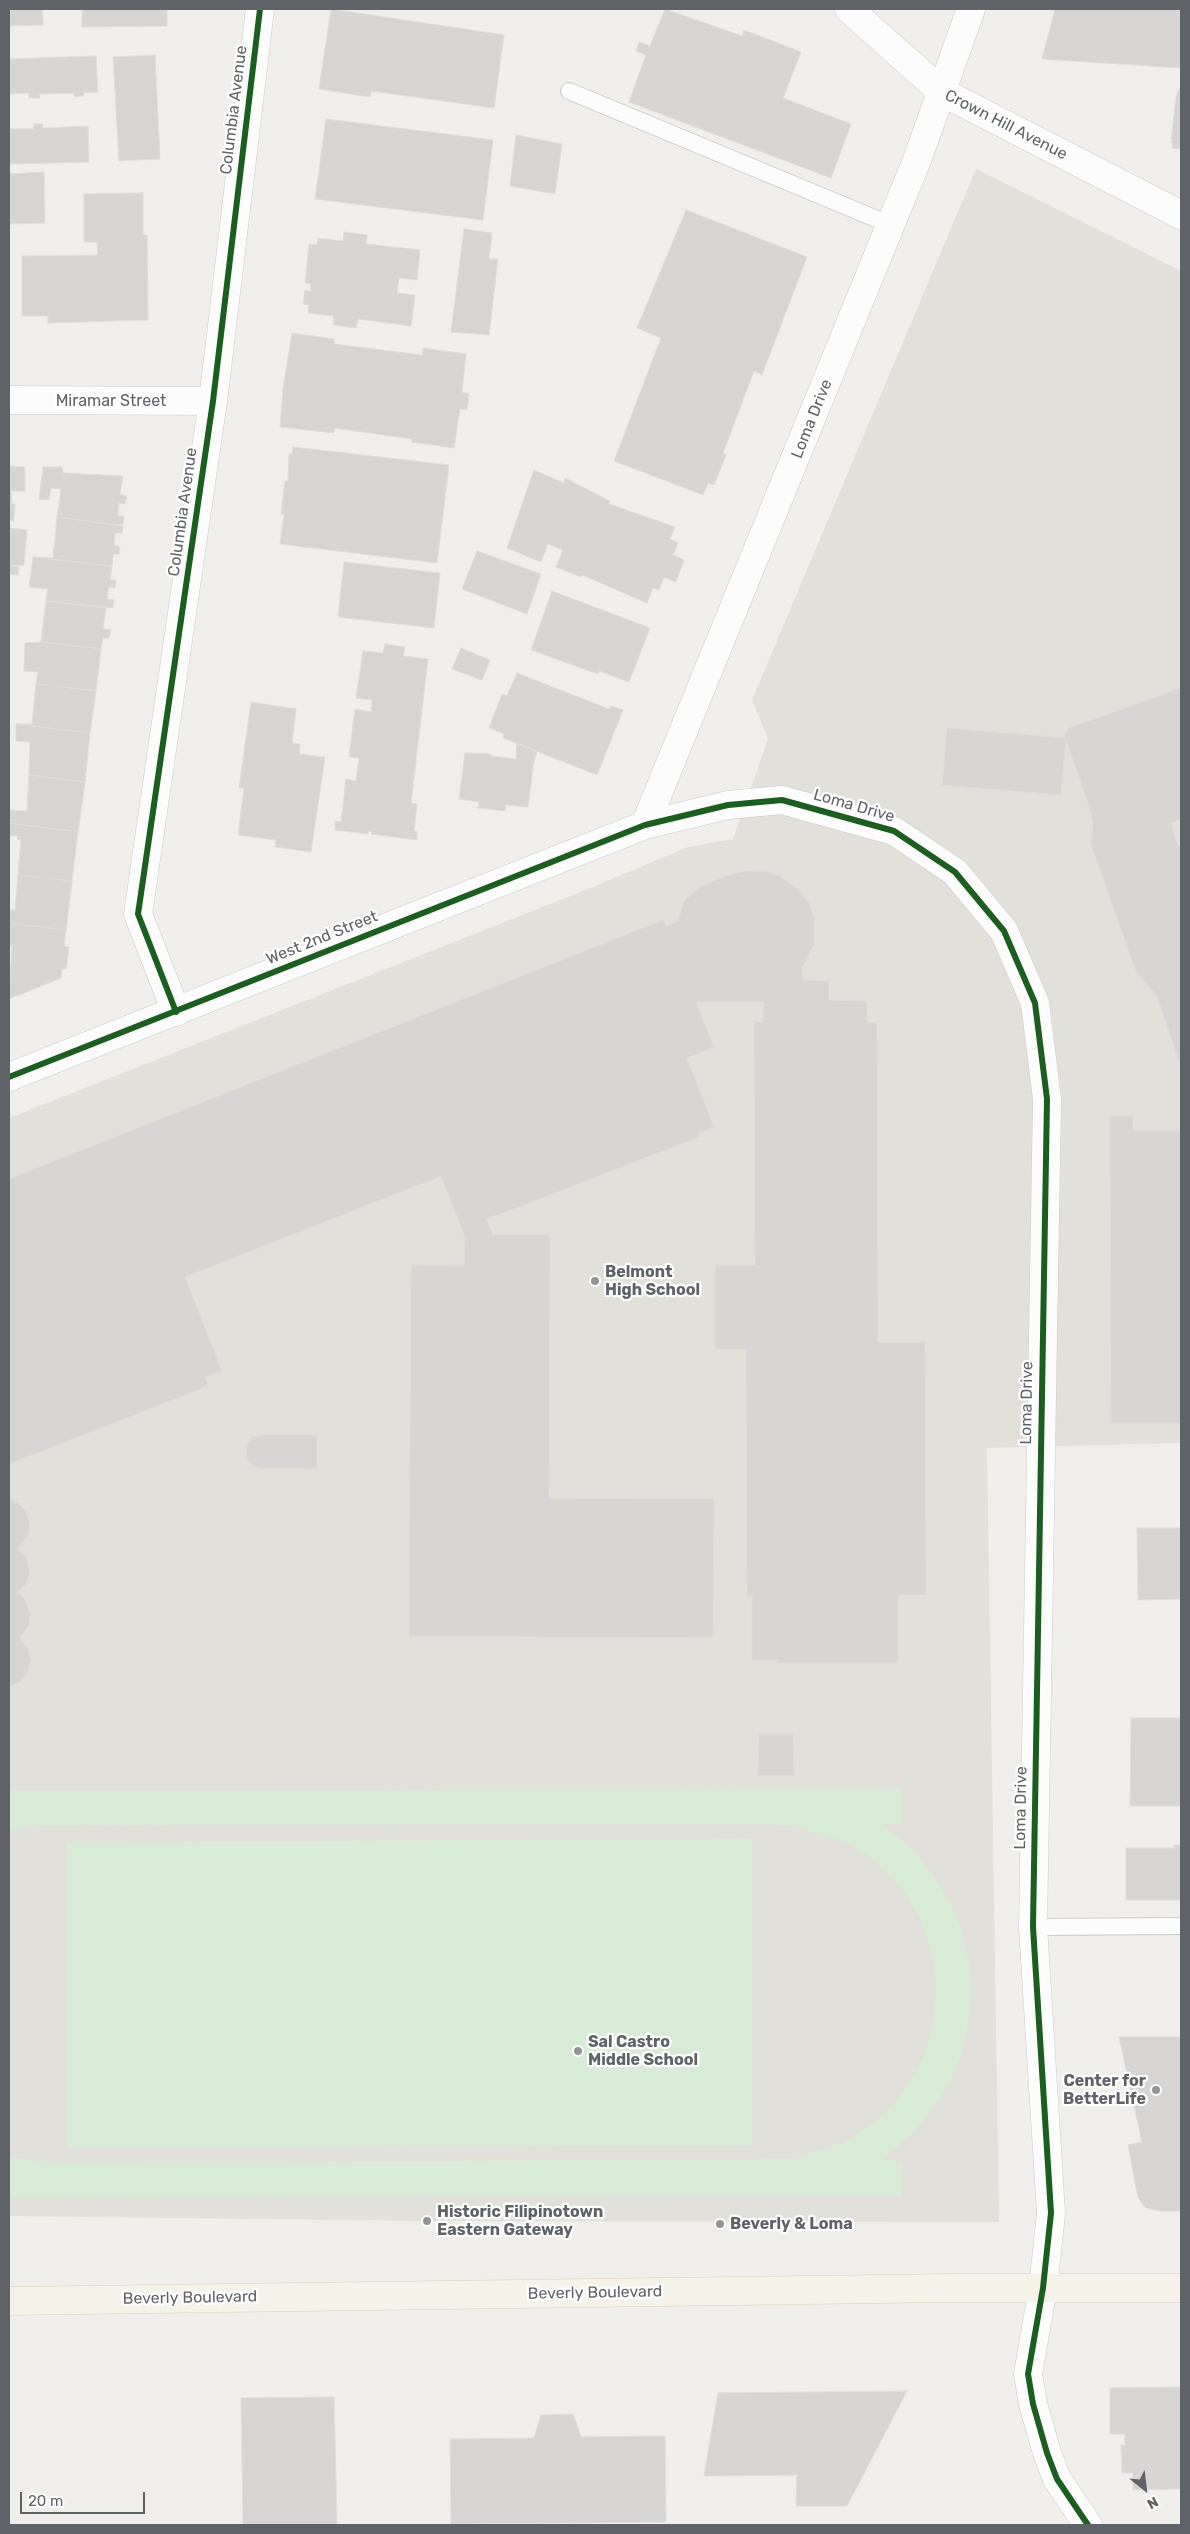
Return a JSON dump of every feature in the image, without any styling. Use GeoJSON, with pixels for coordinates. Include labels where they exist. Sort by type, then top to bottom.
{"type":"FeatureCollection","features":[{"type":"Feature","properties":{"kind":"main road","name":"Beverly Boulevard"},"geometry":{"type":"LineString","coordinates":[[9,2301],[1043,2288],[1181,2288]]}},
{"type":"Feature","properties":{"kind":"street","name":"Columbia Avenue"},"geometry":{"type":"LineString","coordinates":[[176,1012],[138,914],[213,401],[260,9]]}},
{"type":"Feature","properties":{"kind":"street","name":"Crown Hill Avenue"},"geometry":{"type":"LineString","coordinates":[[849,9],[942,92],[1181,215]]}},
{"type":"Feature","properties":{"kind":"street","name":"Loma Drive"},"geometry":{"type":"LineString","coordinates":[[645,825],[918,160],[971,9]]}},
{"type":"Feature","properties":{"kind":"street","name":"Miramar Street"},"geometry":{"type":"LineString","coordinates":[[9,400],[213,401]]}},
{"type":"Feature","properties":{"kind":"street","name":"Loma Drive"},"geometry":{"type":"LineString","coordinates":[[645,825],[728,805],[782,800],[894,831],[955,872],[998,923],[1004,931],[1035,1003],[1047,1099],[1033,1927],[1051,2213],[1043,2288],[1028,2374],[1032,2404],[1057,2479],[1088,2525]]}},
{"type":"Feature","properties":{"kind":"street","name":"West 2nd Street"},"geometry":{"type":"LineString","coordinates":[[9,1077],[645,825]]}},
{"type":"Feature","properties":{"kind":"lane"},"geometry":{"type":"LineString","coordinates":[[569,91],[891,225]]}},
{"type":"Feature","properties":{"kind":"lane"},"geometry":{"type":"LineString","coordinates":[[1033,1927],[1181,1926]]}},
{"type":"Feature","properties":{"kind":"shaded area","name":"Belmont High School"},"geometry":{"type":"Polygon","coordinates":[[[976,169],[1181,271],[1181,1443],[987,1448],[999,2222],[427,2221],[9,2216],[9,1118],[583,891],[688,847],[733,839],[768,739],[752,700],[976,169]]]}},
{"type":"Feature","properties":{"kind":"green space"},"geometry":{"type":"Polygon","coordinates":[[[901,1789],[901,1823],[882,1824],[913,1849],[932,1873],[949,1901],[961,1929],[969,1962],[971,1992],[968,2025],[961,2055],[948,2085],[931,2112],[910,2136],[881,2160],[902,2161],[902,2196],[9,2197],[9,2157],[53,2163],[793,2159],[843,2143],[866,2129],[886,2112],[904,2091],[917,2070],[928,2045],[934,2019],[936,1992],[935,1966],[928,1940],[919,1916],[905,1893],[888,1873],[867,1855],[845,1842],[795,1826],[768,1824],[54,1825],[27,1827],[9,1832],[9,1791],[901,1789]]]}},
{"type":"Feature","properties":{"kind":"green space"},"geometry":{"type":"Polygon","coordinates":[[[752,1839],[752,2145],[67,2148],[67,1842],[752,1839]]]}},
{"type":"Feature","properties":{"kind":"building"},"geometry":{"type":"Polygon","coordinates":[[[9,9],[42,9],[43,25],[9,26],[9,9]]]}},
{"type":"Feature","properties":{"kind":"building"},"geometry":{"type":"Polygon","coordinates":[[[82,9],[167,9],[167,26],[82,27],[82,9]]]}},
{"type":"Feature","properties":{"kind":"building"},"geometry":{"type":"Polygon","coordinates":[[[331,9],[504,35],[494,108],[371,91],[370,97],[319,89],[331,9]]]}},
{"type":"Feature","properties":{"kind":"building"},"geometry":{"type":"Polygon","coordinates":[[[665,9],[742,36],[744,30],[801,52],[783,98],[851,124],[831,178],[629,102],[646,55],[636,51],[639,42],[650,46],[665,9]]]}},
{"type":"Feature","properties":{"kind":"building"},"geometry":{"type":"Polygon","coordinates":[[[1055,9],[1181,9],[1181,68],[1042,59],[1055,9]]]}},
{"type":"Feature","properties":{"kind":"building"},"geometry":{"type":"Polygon","coordinates":[[[155,55],[160,159],[119,161],[113,57],[155,55]]]}},
{"type":"Feature","properties":{"kind":"building"},"geometry":{"type":"Polygon","coordinates":[[[96,56],[98,92],[83,93],[84,96],[74,97],[74,93],[39,94],[40,98],[29,98],[29,93],[9,94],[9,59],[96,56]]]}},
{"type":"Feature","properties":{"kind":"building"},"geometry":{"type":"Polygon","coordinates":[[[1179,89],[1181,89],[1181,149],[1172,148],[1173,143],[1171,143],[1176,96],[1179,89]]]}},
{"type":"Feature","properties":{"kind":"building"},"geometry":{"type":"Polygon","coordinates":[[[326,119],[493,140],[483,220],[315,199],[326,119]]]}},
{"type":"Feature","properties":{"kind":"building"},"geometry":{"type":"Polygon","coordinates":[[[34,124],[43,124],[43,128],[88,126],[89,162],[9,164],[9,129],[34,129],[34,124]]]}},
{"type":"Feature","properties":{"kind":"building"},"geometry":{"type":"Polygon","coordinates":[[[516,135],[562,144],[555,194],[510,186],[516,135]]]}},
{"type":"Feature","properties":{"kind":"building"},"geometry":{"type":"Polygon","coordinates":[[[44,172],[45,223],[9,224],[9,174],[44,172]]]}},
{"type":"Feature","properties":{"kind":"building"},"geometry":{"type":"Polygon","coordinates":[[[143,193],[143,235],[147,235],[148,320],[48,323],[48,316],[22,316],[22,256],[98,255],[97,242],[84,242],[84,194],[143,193]]]}},
{"type":"Feature","properties":{"kind":"building"},"geometry":{"type":"Polygon","coordinates":[[[686,210],[807,257],[762,375],[754,371],[723,453],[726,455],[714,485],[708,483],[703,495],[614,461],[661,338],[637,328],[686,210]]]}},
{"type":"Feature","properties":{"kind":"building"},"geometry":{"type":"Polygon","coordinates":[[[464,229],[492,233],[489,259],[498,259],[489,335],[451,332],[464,229]]]}},
{"type":"Feature","properties":{"kind":"building"},"geometry":{"type":"Polygon","coordinates":[[[344,232],[367,235],[366,244],[420,250],[417,280],[399,278],[397,293],[415,295],[411,326],[358,319],[356,328],[333,325],[334,316],[308,313],[309,305],[303,304],[305,290],[310,291],[311,284],[305,283],[309,244],[317,245],[318,238],[343,241],[344,232]]]}},
{"type":"Feature","properties":{"kind":"building"},"geometry":{"type":"Polygon","coordinates":[[[292,333],[334,339],[334,344],[422,355],[423,348],[466,354],[462,392],[469,394],[467,410],[460,409],[454,448],[411,442],[412,439],[334,428],[334,433],[280,427],[283,388],[292,333]]]}},
{"type":"Feature","properties":{"kind":"building"},"geometry":{"type":"Polygon","coordinates":[[[293,447],[449,465],[437,563],[280,544],[284,514],[281,514],[285,481],[288,481],[289,454],[292,454],[293,447]]]}},
{"type":"Feature","properties":{"kind":"building"},"geometry":{"type":"Polygon","coordinates":[[[9,466],[25,467],[25,491],[11,491],[12,504],[15,504],[14,521],[9,520],[9,466]]]}},
{"type":"Feature","properties":{"kind":"building"},"geometry":{"type":"Polygon","coordinates":[[[43,467],[62,467],[63,473],[123,476],[120,494],[127,496],[125,504],[119,503],[118,516],[124,516],[123,524],[116,525],[57,517],[61,489],[51,488],[49,500],[39,499],[43,467]]]}},
{"type":"Feature","properties":{"kind":"building"},"geometry":{"type":"Polygon","coordinates":[[[534,470],[564,483],[565,478],[610,501],[609,504],[675,527],[670,539],[678,543],[673,555],[684,560],[676,582],[664,577],[659,590],[653,588],[647,603],[582,575],[581,577],[556,567],[563,550],[548,544],[541,562],[507,548],[534,470]]]}},
{"type":"Feature","properties":{"kind":"building"},"geometry":{"type":"Polygon","coordinates":[[[57,517],[123,526],[122,533],[115,533],[114,545],[120,547],[119,554],[113,554],[112,566],[33,557],[53,558],[57,517]]]}},
{"type":"Feature","properties":{"kind":"building"},"geometry":{"type":"Polygon","coordinates":[[[9,528],[27,530],[24,565],[9,566],[9,528]]]}},
{"type":"Feature","properties":{"kind":"building"},"geometry":{"type":"Polygon","coordinates":[[[477,551],[541,574],[527,614],[462,589],[477,551]]]}},
{"type":"Feature","properties":{"kind":"building"},"geometry":{"type":"Polygon","coordinates":[[[33,557],[112,566],[110,580],[116,580],[115,588],[109,587],[107,599],[114,600],[113,608],[46,601],[48,589],[29,587],[33,557]]]}},
{"type":"Feature","properties":{"kind":"building"},"geometry":{"type":"Polygon","coordinates":[[[344,562],[440,573],[434,628],[338,617],[344,562]]]}},
{"type":"Feature","properties":{"kind":"building"},"geometry":{"type":"Polygon","coordinates":[[[9,566],[19,567],[18,575],[9,574],[9,566]]]}},
{"type":"Feature","properties":{"kind":"building"},"geometry":{"type":"Polygon","coordinates":[[[552,591],[650,628],[629,682],[599,671],[598,674],[531,650],[552,591]]]}},
{"type":"Feature","properties":{"kind":"building"},"geometry":{"type":"Polygon","coordinates":[[[46,601],[106,608],[103,629],[111,630],[109,638],[103,638],[101,649],[41,642],[46,601]]]}},
{"type":"Feature","properties":{"kind":"building"},"geometry":{"type":"Polygon","coordinates":[[[41,642],[101,649],[96,691],[36,684],[38,672],[24,671],[25,643],[41,642]]]}},
{"type":"Feature","properties":{"kind":"building"},"geometry":{"type":"Polygon","coordinates":[[[385,644],[405,647],[403,656],[428,659],[411,803],[417,804],[414,831],[417,832],[417,840],[371,834],[372,832],[368,831],[368,834],[335,830],[335,821],[341,822],[346,779],[356,781],[359,758],[349,757],[355,709],[371,712],[372,700],[356,698],[363,651],[383,653],[385,644]]]}},
{"type":"Feature","properties":{"kind":"building"},"geometry":{"type":"Polygon","coordinates":[[[461,648],[490,660],[482,680],[452,669],[461,648]]]}},
{"type":"Feature","properties":{"kind":"building"},"geometry":{"type":"Polygon","coordinates":[[[517,673],[609,709],[611,706],[623,710],[597,775],[503,738],[504,734],[489,728],[502,694],[507,696],[517,673]]]}},
{"type":"Feature","properties":{"kind":"building"},"geometry":{"type":"Polygon","coordinates":[[[36,684],[96,691],[90,733],[16,724],[32,724],[36,684]]]}},
{"type":"Feature","properties":{"kind":"building"},"geometry":{"type":"Polygon","coordinates":[[[1181,688],[1181,819],[1171,823],[1178,846],[1181,845],[1181,1067],[1157,996],[1137,973],[1133,964],[1091,844],[1093,822],[1091,811],[1064,734],[1069,728],[1181,688]]]}},
{"type":"Feature","properties":{"kind":"building"},"geometry":{"type":"Polygon","coordinates":[[[251,702],[296,709],[292,743],[300,744],[299,754],[325,757],[311,852],[275,847],[276,840],[238,835],[244,788],[239,788],[251,702]]]}},
{"type":"Feature","properties":{"kind":"building"},"geometry":{"type":"Polygon","coordinates":[[[16,724],[90,733],[85,782],[29,775],[30,742],[16,741],[16,724]]]}},
{"type":"Feature","properties":{"kind":"building"},"geometry":{"type":"Polygon","coordinates":[[[947,728],[1066,738],[1061,795],[942,785],[947,728]]]}},
{"type":"Feature","properties":{"kind":"building"},"geometry":{"type":"Polygon","coordinates":[[[517,743],[537,752],[534,761],[528,807],[506,805],[505,811],[478,808],[479,802],[459,799],[465,753],[491,754],[491,756],[516,759],[517,743]]]}},
{"type":"Feature","properties":{"kind":"building"},"geometry":{"type":"Polygon","coordinates":[[[29,775],[85,782],[78,832],[9,823],[9,810],[27,811],[29,775]]]}},
{"type":"Feature","properties":{"kind":"building"},"geometry":{"type":"Polygon","coordinates":[[[9,823],[78,832],[72,881],[18,875],[21,840],[17,839],[18,836],[9,836],[9,823]]]}},
{"type":"Feature","properties":{"kind":"building"},"geometry":{"type":"Polygon","coordinates":[[[747,871],[768,872],[780,876],[800,891],[809,903],[814,918],[814,944],[802,968],[803,980],[829,981],[829,1000],[867,1001],[867,1022],[877,1023],[878,1343],[925,1342],[926,1595],[898,1595],[898,1663],[776,1663],[777,1660],[752,1660],[752,1596],[747,1596],[746,1349],[715,1349],[715,1265],[755,1265],[754,1022],[763,1023],[764,1002],[696,1002],[714,1047],[687,1058],[714,1127],[698,1134],[699,1137],[486,1218],[493,1235],[550,1235],[549,1498],[714,1499],[713,1638],[409,1636],[411,1265],[464,1266],[465,1237],[441,1176],[185,1277],[222,1371],[205,1377],[208,1386],[9,1464],[9,1179],[663,920],[666,927],[678,921],[684,901],[700,887],[728,875],[747,871]]]}},
{"type":"Feature","properties":{"kind":"building"},"geometry":{"type":"Polygon","coordinates":[[[18,875],[72,881],[66,930],[9,923],[9,910],[15,910],[18,875]]]}},
{"type":"Feature","properties":{"kind":"building"},"geometry":{"type":"Polygon","coordinates":[[[9,923],[66,930],[64,946],[69,947],[66,969],[62,969],[61,978],[9,999],[12,945],[9,945],[9,923]]]}},
{"type":"Feature","properties":{"kind":"building"},"geometry":{"type":"Polygon","coordinates":[[[1110,1116],[1133,1116],[1133,1130],[1181,1130],[1181,1423],[1111,1423],[1110,1116]]]}},
{"type":"Feature","properties":{"kind":"building"},"geometry":{"type":"Polygon","coordinates":[[[262,1435],[317,1435],[317,1469],[260,1468],[253,1466],[246,1457],[247,1444],[252,1437],[262,1435]]]}},
{"type":"Feature","properties":{"kind":"building"},"geometry":{"type":"Polygon","coordinates":[[[9,1499],[18,1503],[26,1511],[30,1523],[28,1535],[18,1549],[26,1556],[30,1573],[26,1584],[16,1594],[21,1594],[24,1598],[30,1614],[29,1625],[19,1638],[28,1649],[31,1660],[27,1673],[21,1682],[9,1686],[9,1499]]]}},
{"type":"Feature","properties":{"kind":"building"},"geometry":{"type":"Polygon","coordinates":[[[1137,1528],[1181,1528],[1181,1599],[1138,1600],[1137,1528]]]}},
{"type":"Feature","properties":{"kind":"building"},"geometry":{"type":"Polygon","coordinates":[[[1131,1718],[1181,1718],[1181,1806],[1130,1806],[1131,1718]]]}},
{"type":"Feature","properties":{"kind":"building"},"geometry":{"type":"Polygon","coordinates":[[[759,1734],[793,1734],[794,1776],[758,1776],[759,1734]]]}},
{"type":"Feature","properties":{"kind":"building"},"geometry":{"type":"Polygon","coordinates":[[[1174,1845],[1181,1845],[1181,1900],[1126,1900],[1126,1848],[1174,1848],[1174,1845]]]}},
{"type":"Feature","properties":{"kind":"building","name":"Center for BetterLife"},"geometry":{"type":"Polygon","coordinates":[[[1119,2037],[1181,2037],[1181,2211],[1160,2211],[1146,2208],[1138,2198],[1128,2145],[1142,2142],[1119,2037]]]}},
{"type":"Feature","properties":{"kind":"building"},"geometry":{"type":"Polygon","coordinates":[[[1181,2387],[1181,2489],[1133,2490],[1133,2473],[1122,2473],[1121,2445],[1125,2445],[1125,2434],[1110,2434],[1110,2388],[1181,2387]]]}},
{"type":"Feature","properties":{"kind":"building"},"geometry":{"type":"Polygon","coordinates":[[[907,2391],[847,2506],[796,2506],[797,2475],[704,2476],[718,2393],[907,2391]]]}},
{"type":"Feature","properties":{"kind":"building"},"geometry":{"type":"Polygon","coordinates":[[[334,2397],[337,2525],[243,2525],[241,2398],[334,2397]]]}},
{"type":"Feature","properties":{"kind":"building"},"geometry":{"type":"Polygon","coordinates":[[[573,2414],[581,2437],[665,2436],[666,2522],[451,2524],[450,2439],[534,2438],[541,2415],[573,2414]]]}},
{"type":"Feature","properties":{"kind":"cycle path"},"geometry":{"type":"LineString","coordinates":[[176,1012],[138,914],[213,401],[260,9]]}},
{"type":"Feature","properties":{"kind":"cycle path"},"geometry":{"type":"LineString","coordinates":[[9,1077],[645,825],[728,805],[782,800],[894,831],[955,872],[1004,931],[1035,1003],[1047,1099],[1033,1927],[1051,2213],[1043,2288],[1028,2374],[1033,2404],[1047,2453],[1057,2479],[1088,2525]]}},
{"type":"Feature","properties":{"kind":"place","name":"Belmont High School"},"geometry":{"type":"Point","coordinates":[595,1281]}},
{"type":"Feature","properties":{"kind":"place","name":"Sal Castro Middle School"},"geometry":{"type":"Point","coordinates":[578,2051]}},
{"type":"Feature","properties":{"kind":"place","name":"Center for BetterLife"},"geometry":{"type":"Point","coordinates":[1156,2090]}},
{"type":"Feature","properties":{"kind":"place","name":"Historic Filipinotown Eastern Gateway"},"geometry":{"type":"Point","coordinates":[427,2221]}},
{"type":"Feature","properties":{"kind":"place","name":"Beverly & Loma"},"geometry":{"type":"Point","coordinates":[720,2224]}}]}
